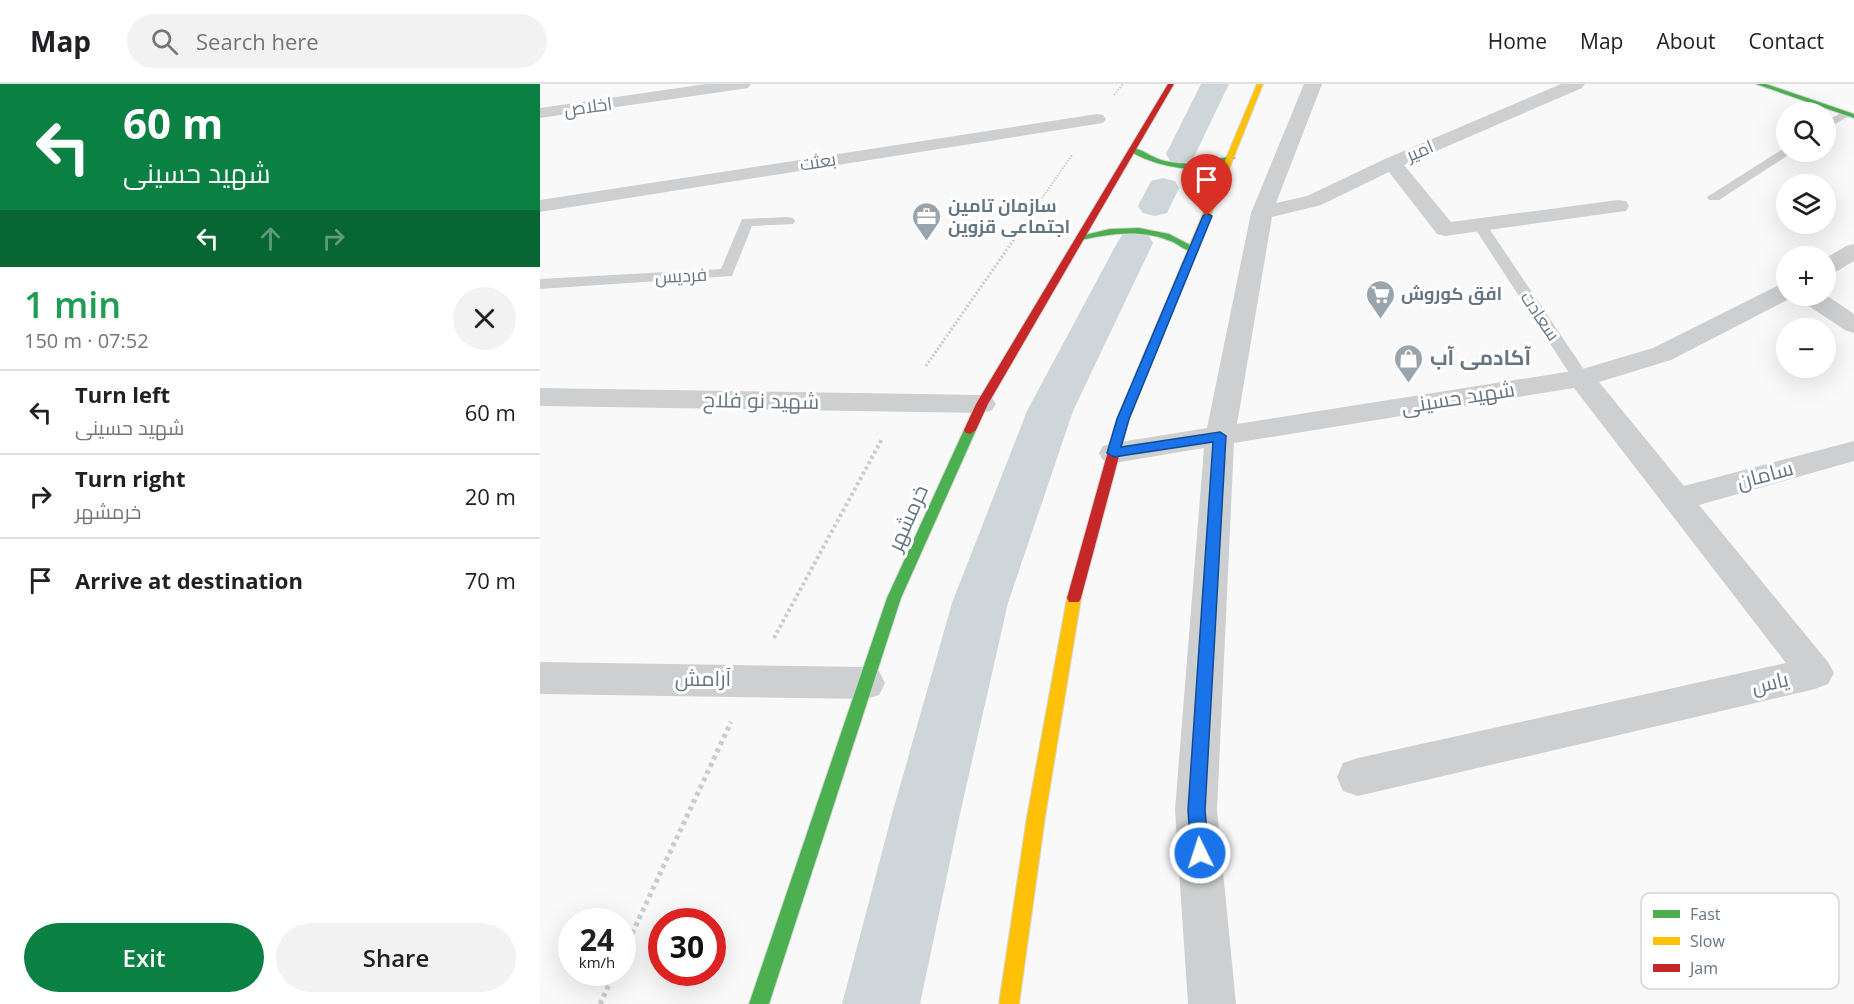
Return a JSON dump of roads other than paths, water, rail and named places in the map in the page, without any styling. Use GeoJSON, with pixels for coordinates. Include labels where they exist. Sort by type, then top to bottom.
{"type":"FeatureCollection","features":[{"type":"Feature","properties":{"kind":"main road","name":"خرمشهر"},"geometry":{"type":"LineString","coordinates":[[759,1004],[894,598],[982,404],[1171,84]]}},
{"type":"Feature","properties":{"kind":"main road"},"geometry":{"type":"LineString","coordinates":[[1009,1004],[1036,817],[1071,609],[1123,419],[1260,84]]}},
{"type":"Feature","properties":{"kind":"main road"},"geometry":{"type":"LineString","coordinates":[[1759,84],[1850,115]]}},
{"type":"Feature","properties":{"kind":"main road"},"geometry":{"type":"LineString","coordinates":[[1134,150],[1150,160],[1176,166],[1206,165],[1231,159]]}},
{"type":"Feature","properties":{"kind":"main road"},"geometry":{"type":"LineString","coordinates":[[1081,237],[1116,229],[1152,231],[1183,241],[1193,249]]}},
{"type":"Feature","properties":{"kind":"street","name":"اخلاص"},"geometry":{"type":"LineString","coordinates":[[540,114],[742,84]]}},
{"type":"Feature","properties":{"kind":"street"},"geometry":{"type":"LineString","coordinates":[[1212,1004],[1196,810],[1220,436],[1262,213],[1313,84]]}},
{"type":"Feature","properties":{"kind":"street","name":"امیر"},"geometry":{"type":"LineString","coordinates":[[1262,213],[1314,201],[1392,163],[1576,84]]}},
{"type":"Feature","properties":{"kind":"street","name":"بعثت"},"geometry":{"type":"LineString","coordinates":[[540,206],[1096,119]]}},
{"type":"Feature","properties":{"kind":"street"},"geometry":{"type":"LineString","coordinates":[[1392,163],[1445,229],[1618,206]]}},
{"type":"Feature","properties":{"kind":"street"},"geometry":{"type":"LineString","coordinates":[[1836,262],[1854,251]]}},
{"type":"Feature","properties":{"kind":"street","name":"شهید حسینی"},"geometry":{"type":"LineString","coordinates":[[1114,453],[1581,378],[1662,354],[1776,296]]}},
{"type":"Feature","properties":{"kind":"street"},"geometry":{"type":"LineString","coordinates":[[1825,306],[1854,325]]}},
{"type":"Feature","properties":{"kind":"street","name":"یاس"},"geometry":{"type":"LineString","coordinates":[[1358,777],[1815,673],[1581,378]]}},
{"type":"Feature","properties":{"kind":"street","name":"شهید نو فلاح"},"geometry":{"type":"LineString","coordinates":[[540,397],[982,404]]}},
{"type":"Feature","properties":{"kind":"street","name":"سامان"},"geometry":{"type":"LineString","coordinates":[[1676,500],[1854,451]]}},
{"type":"Feature","properties":{"kind":"street","name":"آرامش"},"geometry":{"type":"LineString","coordinates":[[540,678],[866,683]]}},
{"type":"Feature","properties":{"kind":"lane"},"geometry":{"type":"LineString","coordinates":[[1836,121],[1850,115]]}},
{"type":"Feature","properties":{"kind":"lane"},"geometry":{"type":"LineString","coordinates":[[1714,197],[1776,157]]}},
{"type":"Feature","properties":{"kind":"lane","name":"فردیس"},"geometry":{"type":"LineString","coordinates":[[540,284],[727,273],[747,222],[788,220]]}},
{"type":"Feature","properties":{"kind":"lane","name":"سعادت"},"geometry":{"type":"LineString","coordinates":[[1479,224],[1581,378]]}},
{"type":"Feature","properties":{"kind":"waterway"},"geometry":{"type":"LineString","coordinates":[[1181,154],[1215,84]]}},
{"type":"Feature","properties":{"kind":"waterway"},"geometry":{"type":"LineString","coordinates":[[1155,206],[1163,188]]}},
{"type":"Feature","properties":{"kind":"waterway"},"geometry":{"type":"LineString","coordinates":[[881,1004],[926,814],[980,603],[1050,411],[1135,243]]}},
{"type":"Feature","properties":{"kind":"place","name":"سازمان تامین اجتماعی قزوین"},"geometry":{"type":"Point","coordinates":[927,242]}},
{"type":"Feature","properties":{"kind":"place","name":"افق کوروش"},"geometry":{"type":"Point","coordinates":[1380,320]}},
{"type":"Feature","properties":{"kind":"place","name":"آکادمی آب"},"geometry":{"type":"Point","coordinates":[1409,384]}}]}
